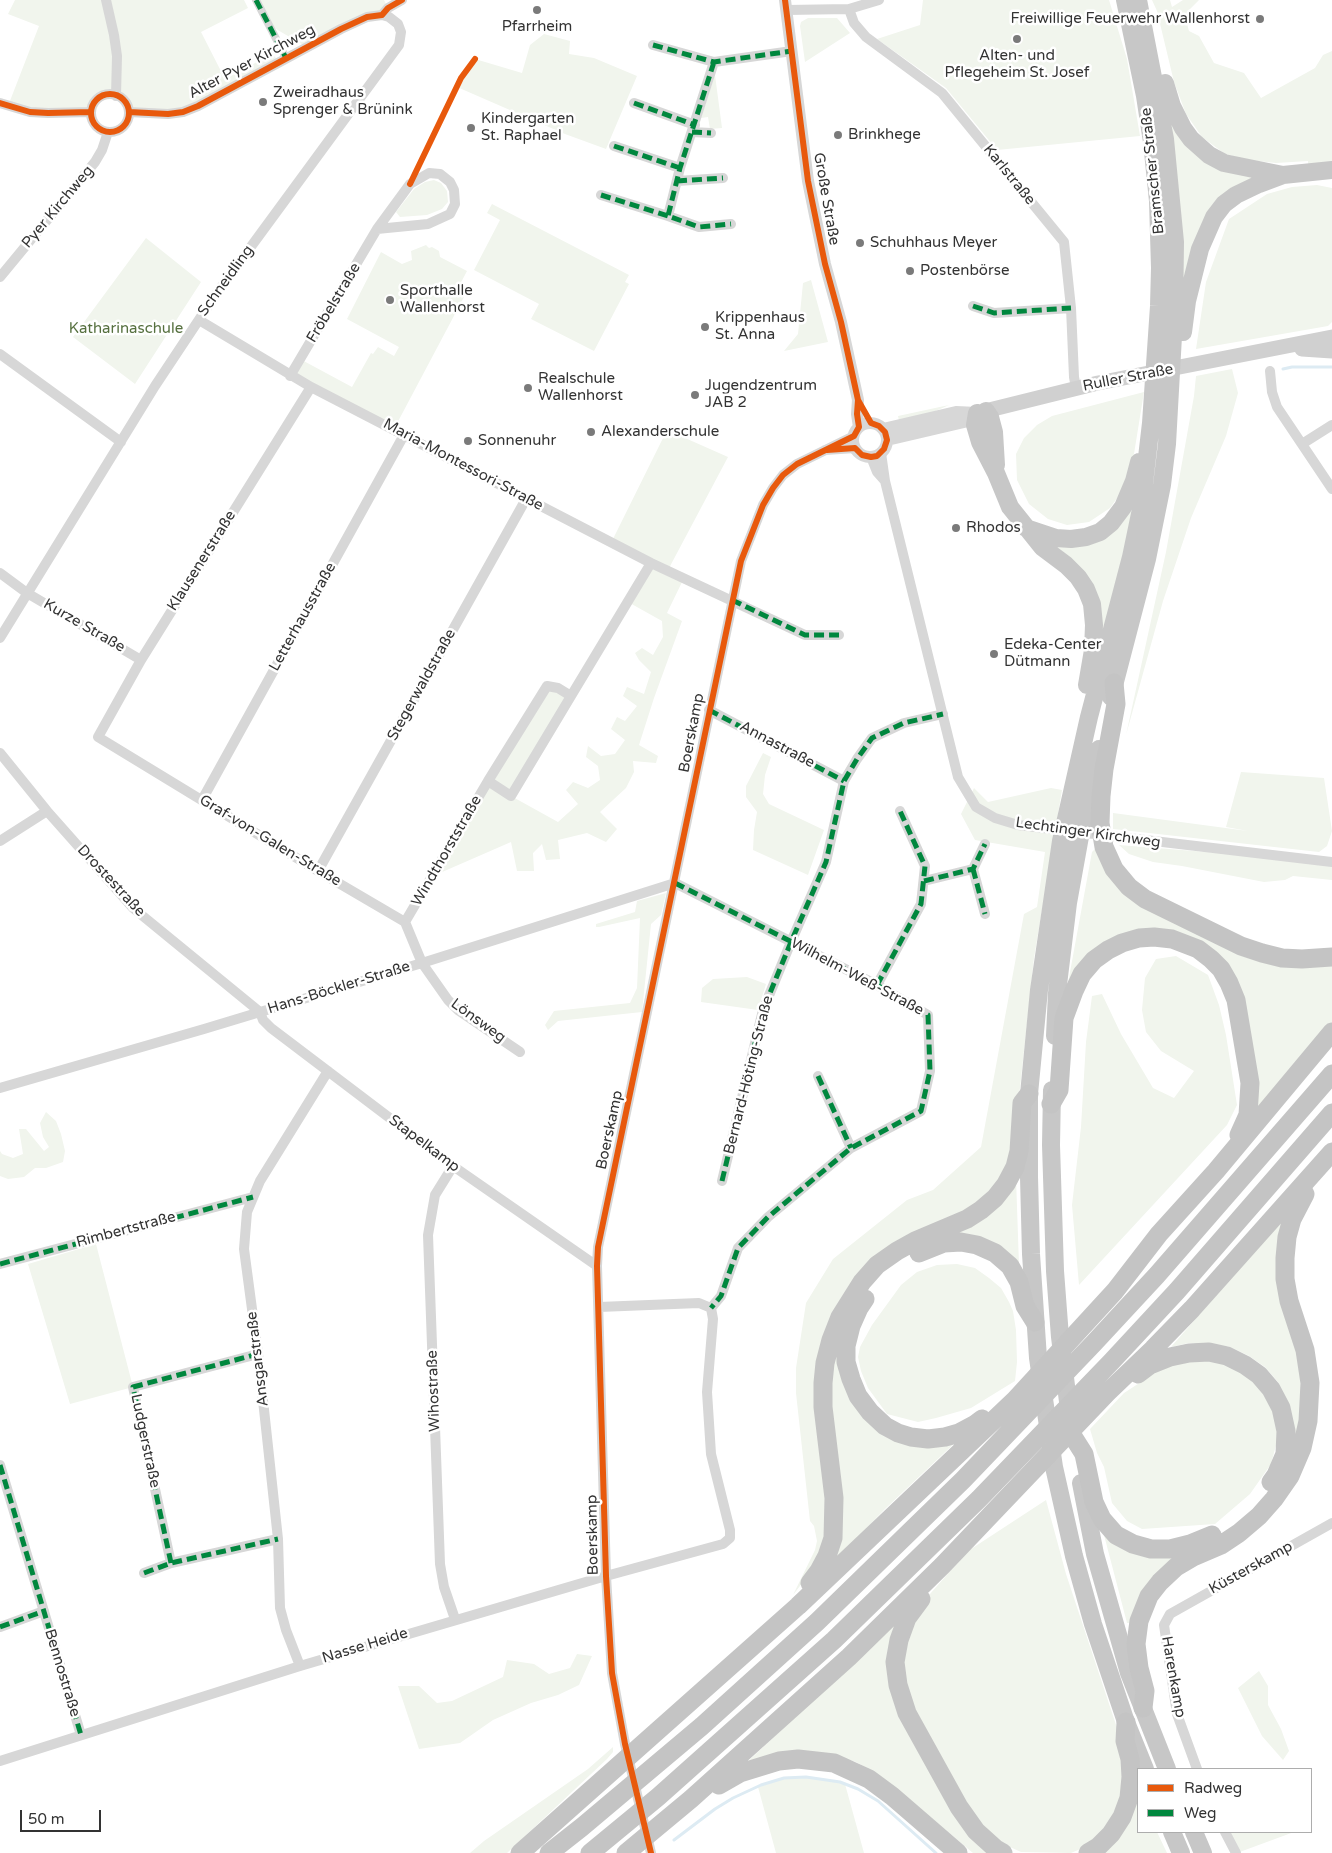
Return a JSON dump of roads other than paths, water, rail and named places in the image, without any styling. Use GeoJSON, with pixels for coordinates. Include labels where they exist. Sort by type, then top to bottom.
{"type":"FeatureCollection","features":[{"type":"Feature","properties":{"kind":"highway","name":"Bramscher Straße"},"geometry":{"type":"LineString","coordinates":[[1124,0],[1145,96],[1152,142],[1158,201],[1160,268],[1171,341]]}},
{"type":"Feature","properties":{"kind":"highway","name":"Bramscher Straße"},"geometry":{"type":"LineString","coordinates":[[1140,6],[1165,139],[1171,197],[1175,242],[1171,341]]}},
{"type":"Feature","properties":{"kind":"highway"},"geometry":{"type":"LineString","coordinates":[[1140,6],[1150,24],[1164,82],[1172,106],[1191,139],[1209,155],[1224,163],[1283,175],[1310,174],[1332,170]]}},
{"type":"Feature","properties":{"kind":"highway"},"geometry":{"type":"LineString","coordinates":[[1310,174],[1332,178]]}},
{"type":"Feature","properties":{"kind":"highway"},"geometry":{"type":"LineString","coordinates":[[1167,1768],[1129,1673],[1095,1554],[1073,1440],[1060,1337],[1055,1271],[1051,1104],[1057,993],[1068,903],[1079,844],[1092,821],[1103,778],[1116,704],[1114,683],[1151,541],[1162,485],[1167,444],[1174,436],[1167,398],[1171,341],[1187,301],[1200,249],[1214,217],[1224,204],[1236,195],[1283,175]]}},
{"type":"Feature","properties":{"kind":"highway"},"geometry":{"type":"LineString","coordinates":[[1025,528],[1056,538],[1071,539],[1086,537],[1100,532],[1111,523],[1123,507],[1134,481],[1144,437],[1167,398],[1171,341]]}},
{"type":"Feature","properties":{"kind":"highway"},"geometry":{"type":"LineString","coordinates":[[981,412],[976,425],[980,442],[996,473],[1010,507],[1042,547],[1066,564],[1078,577],[1086,589],[1093,611],[1094,650],[1061,811],[1064,819]]}},
{"type":"Feature","properties":{"kind":"highway"},"geometry":{"type":"LineString","coordinates":[[1145,1768],[1126,1722],[1093,1624],[1074,1556],[1054,1467],[1038,1358],[1035,1322],[1029,1187],[1029,1094],[1038,990],[1064,819],[1131,557],[1141,509],[1152,424]]}},
{"type":"Feature","properties":{"kind":"highway"},"geometry":{"type":"LineString","coordinates":[[1092,821],[1114,869],[1129,887],[1145,899],[1241,946],[1262,953],[1282,958],[1332,957]]}},
{"type":"Feature","properties":{"kind":"highway"},"geometry":{"type":"LineString","coordinates":[[1051,1104],[1059,1090],[1064,1018],[1082,974],[1094,960],[1122,943],[1139,938],[1154,937],[1185,943],[1198,949],[1221,969],[1236,1000],[1240,1018],[1248,1065],[1250,1098],[1248,1115],[1228,1156]]}},
{"type":"Feature","properties":{"kind":"highway"},"geometry":{"type":"LineString","coordinates":[[520,1853],[798,1606],[1015,1400],[1114,1291],[1159,1234],[1228,1156],[1332,1032]]}},
{"type":"Feature","properties":{"kind":"highway"},"geometry":{"type":"LineString","coordinates":[[549,1853],[702,1726],[817,1622],[963,1480],[1082,1357],[1157,1275],[1236,1187],[1332,1074]]}},
{"type":"Feature","properties":{"kind":"highway"},"geometry":{"type":"LineString","coordinates":[[798,1606],[802,1592],[819,1571],[827,1556],[833,1538],[834,1498],[823,1407],[823,1383],[825,1363],[840,1316],[862,1282],[878,1265],[915,1241],[967,1219],[995,1198],[1015,1168],[1019,1151],[1022,1103],[1029,1094]]}},
{"type":"Feature","properties":{"kind":"highway"},"geometry":{"type":"LineString","coordinates":[[590,1853],[665,1791],[834,1640],[972,1506],[1177,1291],[1332,1113]]}},
{"type":"Feature","properties":{"kind":"highway"},"geometry":{"type":"LineString","coordinates":[[626,1853],[692,1799],[850,1657],[942,1566],[1107,1393],[1153,1350],[1192,1309],[1332,1152]]}},
{"type":"Feature","properties":{"kind":"highway"},"geometry":{"type":"LineString","coordinates":[[1143,1708],[1145,1691],[1138,1668],[1136,1644],[1139,1621],[1149,1596],[1176,1567],[1221,1544],[1239,1533],[1260,1516],[1290,1476],[1302,1448],[1308,1421],[1310,1383],[1305,1350],[1289,1301],[1285,1279],[1285,1258],[1287,1237],[1292,1219],[1311,1185],[1315,1172]]}},
{"type":"Feature","properties":{"kind":"highway"},"geometry":{"type":"LineString","coordinates":[[1015,1400],[1003,1403],[974,1425],[945,1437],[928,1439],[898,1433],[885,1426],[870,1412],[858,1396],[846,1362],[846,1346],[851,1326],[859,1308],[876,1284],[891,1270],[927,1249],[944,1243],[960,1242],[977,1245],[995,1253],[1010,1266],[1019,1282],[1025,1306],[1035,1322]]}},
{"type":"Feature","properties":{"kind":"highway"},"geometry":{"type":"LineString","coordinates":[[1073,1440],[1084,1454],[1094,1502],[1102,1519],[1116,1535],[1133,1544],[1152,1550],[1184,1546],[1215,1534],[1238,1519],[1260,1496],[1276,1475],[1284,1454],[1286,1438],[1280,1408],[1271,1389],[1259,1375],[1228,1356],[1208,1352],[1170,1357],[1150,1365],[1123,1387],[1107,1393]]}},
{"type":"Feature","properties":{"kind":"highway"},"geometry":{"type":"LineString","coordinates":[[942,1566],[908,1618],[899,1640],[895,1662],[898,1685],[907,1713],[959,1807],[976,1831],[1003,1853]]}},
{"type":"Feature","properties":{"kind":"highway"},"geometry":{"type":"LineString","coordinates":[[1088,1853],[1098,1847],[1111,1834],[1122,1817],[1129,1798],[1131,1777],[1130,1759],[1125,1740],[1126,1722]]}},
{"type":"Feature","properties":{"kind":"highway"},"geometry":{"type":"LineString","coordinates":[[692,1799],[761,1765],[798,1759],[834,1763],[869,1779],[892,1796],[958,1853]]}},
{"type":"Feature","properties":{"kind":"highway"},"geometry":{"type":"LineString","coordinates":[[1172,1833],[1181,1853]]}},
{"type":"Feature","properties":{"kind":"highway"},"geometry":{"type":"LineString","coordinates":[[1194,1833],[1203,1853]]}},
{"type":"Feature","properties":{"kind":"main road","name":"Ruller Straße"},"geometry":{"type":"LineString","coordinates":[[981,412],[1076,388],[1332,337]]}},
{"type":"Feature","properties":{"kind":"main road","name":"Ruller Straße"},"geometry":{"type":"LineString","coordinates":[[1280,348],[1332,350]]}},
{"type":"Feature","properties":{"kind":"street"},"geometry":{"type":"LineString","coordinates":[[106,0],[117,56],[116,96]]}},
{"type":"Feature","properties":{"kind":"street"},"geometry":{"type":"LineString","coordinates":[[256,0],[286,58]]}},
{"type":"Feature","properties":{"kind":"street"},"geometry":{"type":"LineString","coordinates":[[382,15],[388,8],[402,0]]}},
{"type":"Feature","properties":{"kind":"street"},"geometry":{"type":"LineString","coordinates":[[786,5],[849,9],[879,0]]}},
{"type":"Feature","properties":{"kind":"street","name":"Große Straße"},"geometry":{"type":"LineString","coordinates":[[786,5],[808,181],[825,264],[841,322],[858,400],[866,411],[860,434]]}},
{"type":"Feature","properties":{"kind":"street","name":"Karlstraße"},"geometry":{"type":"LineString","coordinates":[[849,9],[854,23],[866,37],[942,93],[1064,242],[1076,388]]}},
{"type":"Feature","properties":{"kind":"street","name":"Alter Pyer Kirchweg"},"geometry":{"type":"LineString","coordinates":[[129,112],[168,114],[183,112],[198,106],[367,17],[382,15]]}},
{"type":"Feature","properties":{"kind":"street","name":"Schneidling"},"geometry":{"type":"LineString","coordinates":[[0,638],[155,386],[199,320],[398,45],[401,32],[398,24],[390,17],[382,15]]}},
{"type":"Feature","properties":{"kind":"street"},"geometry":{"type":"LineString","coordinates":[[653,45],[714,62],[792,51]]}},
{"type":"Feature","properties":{"kind":"street"},"geometry":{"type":"LineString","coordinates":[[668,216],[680,168],[714,62]]}},
{"type":"Feature","properties":{"kind":"street"},"geometry":{"type":"LineString","coordinates":[[106,95],[116,96],[123,100],[129,112],[125,125],[114,132],[102,131],[94,123],[91,112],[93,106],[98,99],[106,95]]}},
{"type":"Feature","properties":{"kind":"street"},"geometry":{"type":"LineString","coordinates":[[0,102],[30,112],[91,112]]}},
{"type":"Feature","properties":{"kind":"street"},"geometry":{"type":"LineString","coordinates":[[634,103],[694,128],[711,133]]}},
{"type":"Feature","properties":{"kind":"street","name":"Pyer Kirchweg"},"geometry":{"type":"LineString","coordinates":[[0,277],[95,162],[102,150],[108,132]]}},
{"type":"Feature","properties":{"kind":"street"},"geometry":{"type":"LineString","coordinates":[[614,146],[680,168]]}},
{"type":"Feature","properties":{"kind":"street","name":"Fröbelstraße"},"geometry":{"type":"LineString","coordinates":[[290,376],[377,229],[410,184],[429,173],[440,174],[450,182],[454,190],[455,204],[450,214],[428,224],[377,229]]}},
{"type":"Feature","properties":{"kind":"street"},"geometry":{"type":"LineString","coordinates":[[677,181],[723,178]]}},
{"type":"Feature","properties":{"kind":"street"},"geometry":{"type":"LineString","coordinates":[[602,195],[699,228],[731,224]]}},
{"type":"Feature","properties":{"kind":"street"},"geometry":{"type":"LineString","coordinates":[[974,306],[994,313],[1070,308]]}},
{"type":"Feature","properties":{"kind":"street","name":"Maria-Montessori-Straße"},"geometry":{"type":"LineString","coordinates":[[199,320],[290,376],[651,563],[805,635],[839,635]]}},
{"type":"Feature","properties":{"kind":"street"},"geometry":{"type":"LineString","coordinates":[[0,354],[121,442]]}},
{"type":"Feature","properties":{"kind":"street"},"geometry":{"type":"LineString","coordinates":[[1270,371],[1272,392],[1277,407],[1332,489]]}},
{"type":"Feature","properties":{"kind":"street","name":"Klausenerstraße"},"geometry":{"type":"LineString","coordinates":[[98,737],[141,660],[311,387]]}},
{"type":"Feature","properties":{"kind":"street","name":"Ruller Straße"},"geometry":{"type":"LineString","coordinates":[[885,434],[956,412],[981,412]]}},
{"type":"Feature","properties":{"kind":"street"},"geometry":{"type":"LineString","coordinates":[[1302,444],[1332,425]]}},
{"type":"Feature","properties":{"kind":"street"},"geometry":{"type":"LineString","coordinates":[[860,434],[885,434],[884,449],[876,455],[862,455],[860,434]]}},
{"type":"Feature","properties":{"kind":"street","name":"Boerskamp"},"geometry":{"type":"LineString","coordinates":[[651,1853],[625,1744],[612,1673],[606,1576],[598,1247],[741,561],[756,520],[773,488],[783,475],[797,464],[860,434]]}},
{"type":"Feature","properties":{"kind":"street","name":"Letterhausstraße"},"geometry":{"type":"LineString","coordinates":[[202,800],[404,435]]}},
{"type":"Feature","properties":{"kind":"street","name":"Lechtinger Kirchweg"},"geometry":{"type":"LineString","coordinates":[[876,455],[885,481],[958,778],[976,807],[995,818],[1018,825],[1080,834],[1332,862]]}},
{"type":"Feature","properties":{"kind":"street","name":"Stegerwaldstraße"},"geometry":{"type":"LineString","coordinates":[[318,871],[526,499]]}},
{"type":"Feature","properties":{"kind":"street","name":"Windthorststraße"},"geometry":{"type":"LineString","coordinates":[[488,781],[511,796],[651,563]]}},
{"type":"Feature","properties":{"kind":"street","name":"Kurze Straße"},"geometry":{"type":"LineString","coordinates":[[0,573],[27,593],[141,660]]}},
{"type":"Feature","properties":{"kind":"street","name":"Windthorststraße"},"geometry":{"type":"LineString","coordinates":[[405,922],[546,686],[558,688],[571,696]]}},
{"type":"Feature","properties":{"kind":"street","name":"Annastraße"},"geometry":{"type":"LineString","coordinates":[[709,710],[844,780]]}},
{"type":"Feature","properties":{"kind":"street","name":"Bernard-Höting-Straße"},"geometry":{"type":"LineString","coordinates":[[722,1181],[763,1010],[790,942],[826,862],[844,780],[856,758],[872,738],[904,723],[943,714]]}},
{"type":"Feature","properties":{"kind":"street","name":"Graf-von-Galen-Straße"},"geometry":{"type":"LineString","coordinates":[[98,737],[405,922]]}},
{"type":"Feature","properties":{"kind":"street","name":"Drostestraße"},"geometry":{"type":"LineString","coordinates":[[0,753],[47,811],[133,908],[260,1012]]}},
{"type":"Feature","properties":{"kind":"street"},"geometry":{"type":"LineString","coordinates":[[0,840],[47,811]]}},
{"type":"Feature","properties":{"kind":"street"},"geometry":{"type":"LineString","coordinates":[[878,985],[921,904],[924,881],[924,866],[900,811]]}},
{"type":"Feature","properties":{"kind":"street"},"geometry":{"type":"LineString","coordinates":[[986,844],[973,869],[986,914]]}},
{"type":"Feature","properties":{"kind":"street"},"geometry":{"type":"LineString","coordinates":[[924,881],[973,869]]}},
{"type":"Feature","properties":{"kind":"street","name":"Wilhelm-Weß-Straße"},"geometry":{"type":"LineString","coordinates":[[675,883],[878,985],[928,1015],[930,1071],[921,1111],[851,1148],[768,1217],[738,1248],[721,1296],[710,1308]]}},
{"type":"Feature","properties":{"kind":"street","name":"Hans-Böckler-Straße"},"geometry":{"type":"LineString","coordinates":[[0,1088],[422,963],[675,883]]}},
{"type":"Feature","properties":{"kind":"street"},"geometry":{"type":"LineString","coordinates":[[405,922],[422,963]]}},
{"type":"Feature","properties":{"kind":"street","name":"Lönsweg"},"geometry":{"type":"LineString","coordinates":[[422,963],[448,1000],[458,1010],[520,1052]]}},
{"type":"Feature","properties":{"kind":"street","name":"Stapelkamp"},"geometry":{"type":"LineString","coordinates":[[260,1012],[263,1020],[271,1028],[453,1166],[597,1266]]}},
{"type":"Feature","properties":{"kind":"street","name":"Ansgarstraße"},"geometry":{"type":"LineString","coordinates":[[300,1666],[280,1608],[278,1539],[258,1354],[244,1249],[247,1212],[260,1181],[328,1071]]}},
{"type":"Feature","properties":{"kind":"street"},"geometry":{"type":"LineString","coordinates":[[818,1076],[851,1148]]}},
{"type":"Feature","properties":{"kind":"street","name":"Wihostraße"},"geometry":{"type":"LineString","coordinates":[[453,1166],[435,1195],[428,1235],[440,1564],[444,1587],[455,1619]]}},
{"type":"Feature","properties":{"kind":"street","name":"Rimbertstraße"},"geometry":{"type":"LineString","coordinates":[[0,1264],[253,1197]]}},
{"type":"Feature","properties":{"kind":"street"},"geometry":{"type":"LineString","coordinates":[[599,1307],[699,1303],[710,1308]]}},
{"type":"Feature","properties":{"kind":"street","name":"Nasse Heide"},"geometry":{"type":"LineString","coordinates":[[0,1761],[455,1619],[723,1544],[730,1538],[730,1530],[711,1454],[707,1392],[713,1319],[710,1308]]}},
{"type":"Feature","properties":{"kind":"street","name":"Ludgerstraße"},"geometry":{"type":"LineString","coordinates":[[171,1563],[133,1387],[258,1354]]}},
{"type":"Feature","properties":{"kind":"street","name":"Bennostraße"},"geometry":{"type":"LineString","coordinates":[[0,1465],[5,1496],[44,1611],[80,1735]]}},
{"type":"Feature","properties":{"kind":"street","name":"Küsterskamp"},"geometry":{"type":"LineString","coordinates":[[1170,1614],[1332,1523]]}},
{"type":"Feature","properties":{"kind":"street"},"geometry":{"type":"LineString","coordinates":[[144,1573],[171,1563],[278,1539]]}},
{"type":"Feature","properties":{"kind":"street","name":"Bennostraße"},"geometry":{"type":"LineString","coordinates":[[0,1627],[44,1611]]}},
{"type":"Feature","properties":{"kind":"street","name":"Harenkamp"},"geometry":{"type":"LineString","coordinates":[[1170,1614],[1164,1625],[1177,1714],[1197,1768]]}},
{"type":"Feature","properties":{"kind":"street"},"geometry":{"type":"LineString","coordinates":[[1226,1833],[1236,1853]]}},
{"type":"Feature","properties":{"kind":"waterway"},"geometry":{"type":"LineString","coordinates":[[1283,369],[1292,367],[1332,367]]}},
{"type":"Feature","properties":{"kind":"waterway"},"geometry":{"type":"LineString","coordinates":[[674,1840],[733,1798],[761,1785],[784,1778],[806,1777],[840,1782],[858,1789],[878,1801],[936,1853]]}},
{"type":"Feature","properties":{"kind":"place","name":"Pfarrheim"},"geometry":{"type":"Point","coordinates":[537,10]}},
{"type":"Feature","properties":{"kind":"place","name":"Freiwillige Feuerwehr Wallenhorst"},"geometry":{"type":"Point","coordinates":[1260,19]}},
{"type":"Feature","properties":{"kind":"place","name":"Alten- und Pflegeheim St. Josef"},"geometry":{"type":"Point","coordinates":[1017,39]}},
{"type":"Feature","properties":{"kind":"place","name":"Zweiradhaus Sprenger & Brünink"},"geometry":{"type":"Point","coordinates":[263,102]}},
{"type":"Feature","properties":{"kind":"place","name":"Kindergarten St. Raphael"},"geometry":{"type":"Point","coordinates":[471,128]}},
{"type":"Feature","properties":{"kind":"place","name":"Brinkhege"},"geometry":{"type":"Point","coordinates":[838,135]}},
{"type":"Feature","properties":{"kind":"place","name":"Schuhhaus Meyer"},"geometry":{"type":"Point","coordinates":[860,243]}},
{"type":"Feature","properties":{"kind":"place","name":"Postenbörse"},"geometry":{"type":"Point","coordinates":[910,271]}},
{"type":"Feature","properties":{"kind":"place","name":"Sporthalle Wallenhorst"},"geometry":{"type":"Point","coordinates":[390,300]}},
{"type":"Feature","properties":{"kind":"place","name":"Krippenhaus St. Anna"},"geometry":{"type":"Point","coordinates":[705,327]}},
{"type":"Feature","properties":{"kind":"place","name":"Realschule Wallenhorst"},"geometry":{"type":"Point","coordinates":[528,388]}},
{"type":"Feature","properties":{"kind":"place","name":"Jugendzentrum JAB 2"},"geometry":{"type":"Point","coordinates":[695,395]}},
{"type":"Feature","properties":{"kind":"place","name":"Alexanderschule"},"geometry":{"type":"Point","coordinates":[591,432]}},
{"type":"Feature","properties":{"kind":"place","name":"Sonnenuhr"},"geometry":{"type":"Point","coordinates":[468,441]}},
{"type":"Feature","properties":{"kind":"place","name":"Rhodos"},"geometry":{"type":"Point","coordinates":[956,528]}},
{"type":"Feature","properties":{"kind":"place","name":"Edeka-Center Dütmann"},"geometry":{"type":"Point","coordinates":[994,654]}},
{"type":"Feature","properties":{"kind":"park label","name":"Katharinaschule"},"geometry":{"type":"Point","coordinates":[126,329]}}]}
